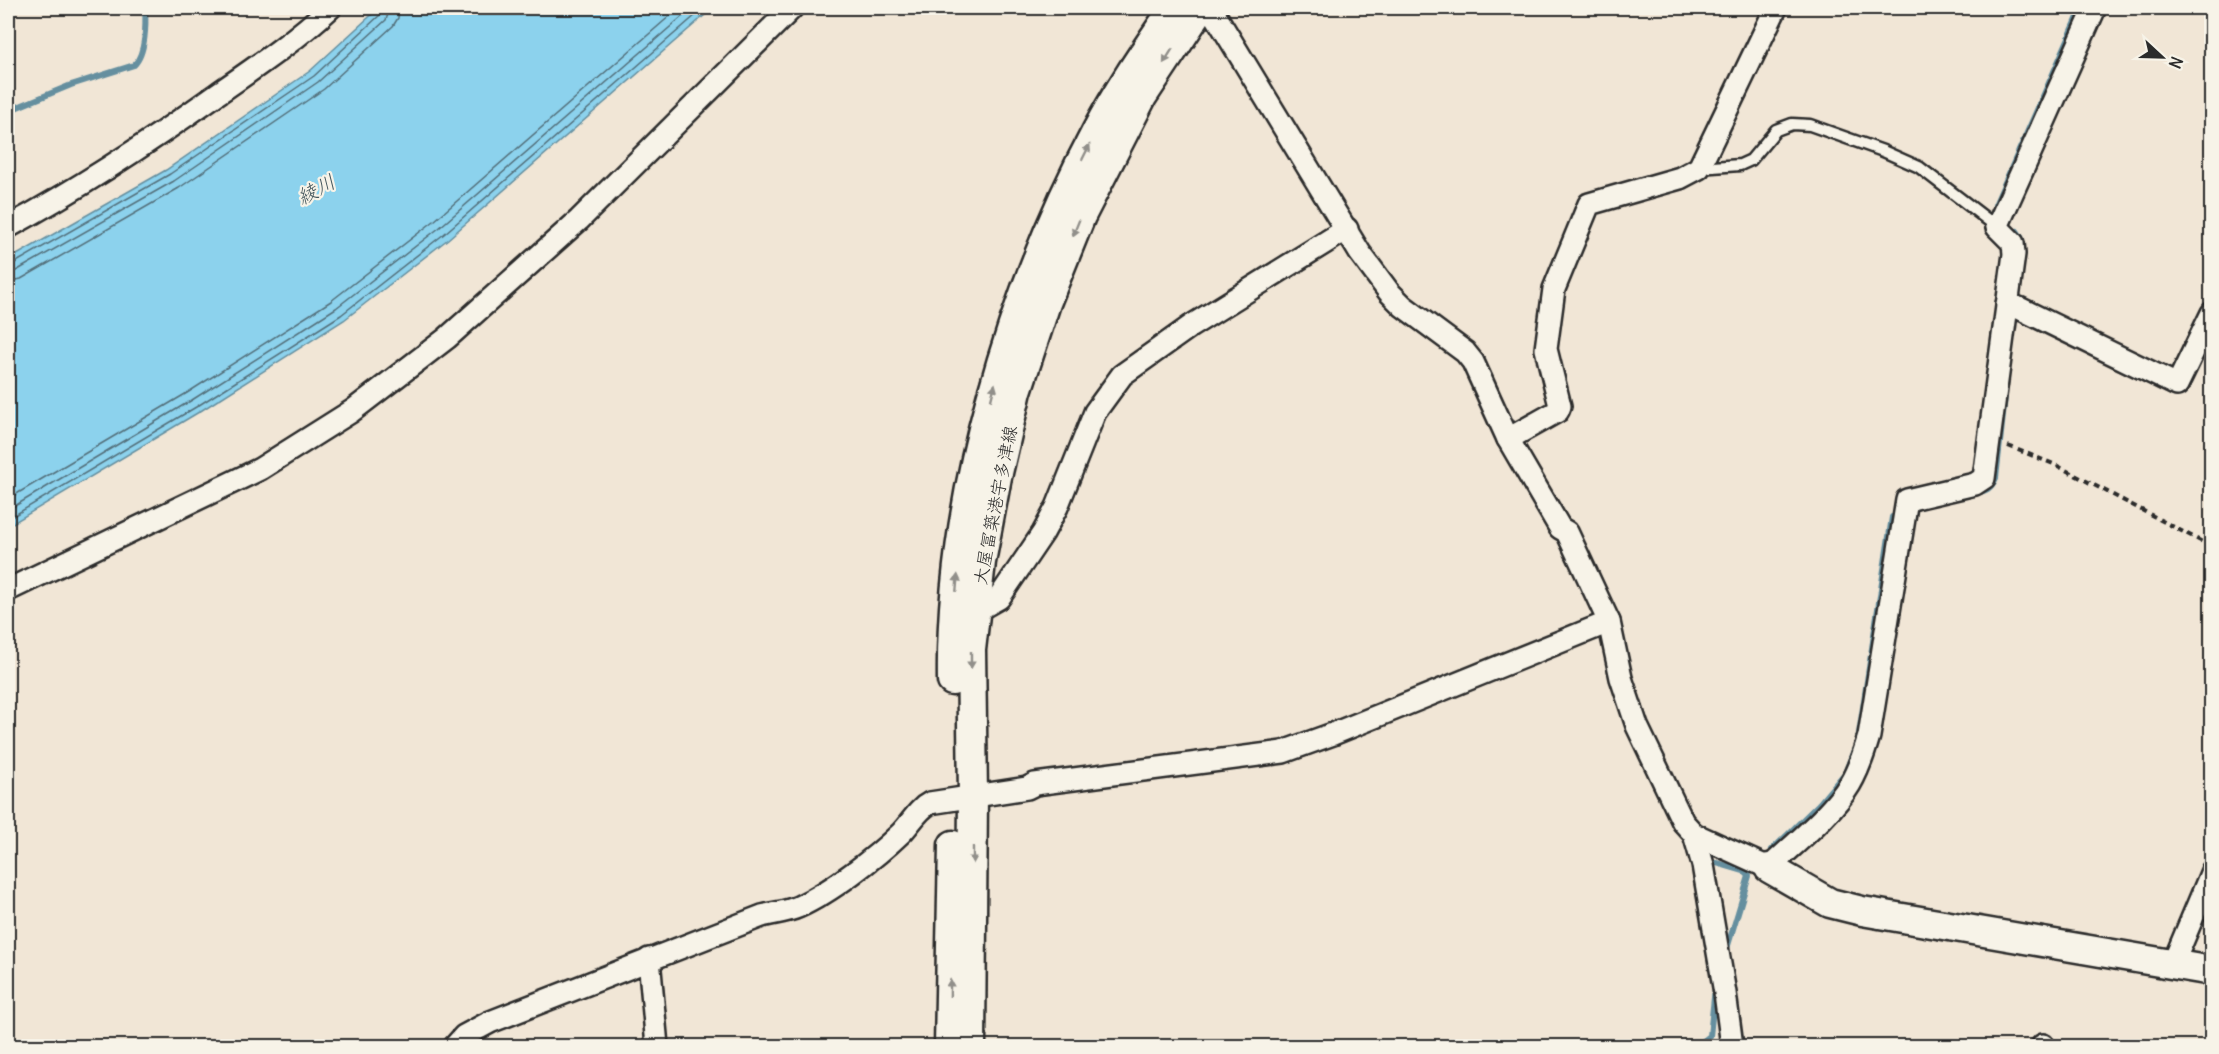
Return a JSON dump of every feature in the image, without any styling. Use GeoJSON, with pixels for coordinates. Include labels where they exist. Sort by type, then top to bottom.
{"type":"FeatureCollection","features":[{"type":"Feature","properties":{"kind":"main road","name":"大屋冨築港宇多津線"},"geometry":{"type":"LineString","coordinates":[[971,1047],[964,797],[951,649],[959,559],[974,471],[996,383],[1023,295],[1057,211],[1097,130],[1174,8]]}},
{"type":"Feature","properties":{"kind":"main road","name":"大屋冨築港宇多津線"},"geometry":{"type":"LineString","coordinates":[[949,1047],[971,650],[981,562],[997,477],[1017,392],[1046,303],[1081,216],[1142,97],[1201,8]]}},
{"type":"Feature","properties":{"kind":"main road"},"geometry":{"type":"LineString","coordinates":[[1769,868],[1830,903],[1862,911],[2211,971]]}},
{"type":"Feature","properties":{"kind":"street"},"geometry":{"type":"LineString","coordinates":[[8,227],[46,206],[179,121],[275,53],[330,8]]}},
{"type":"Feature","properties":{"kind":"street"},"geometry":{"type":"LineString","coordinates":[[8,590],[260,470],[351,411],[447,338],[579,220],[792,8]]}},
{"type":"Feature","properties":{"kind":"street"},"geometry":{"type":"LineString","coordinates":[[1211,8],[1360,253],[1389,292],[1403,306],[1465,352],[1473,362],[1508,439],[1560,528],[1567,532],[1609,622],[1621,678],[1637,726],[1683,822],[1694,834],[1769,868],[1816,824],[1850,785],[1863,759],[1869,736],[1906,500],[1975,484],[1984,478],[2013,306],[2013,243],[1997,227],[2095,8]]}},
{"type":"Feature","properties":{"kind":"street"},"geometry":{"type":"LineString","coordinates":[[1508,439],[1558,411],[1560,406],[1546,349],[1554,290],[1588,204],[1680,178],[1699,168],[1776,8]]}},
{"type":"Feature","properties":{"kind":"street"},"geometry":{"type":"LineString","coordinates":[[976,611],[999,598],[1042,533],[1057,507],[1095,412],[1122,375],[1191,326],[1347,229]]}},
{"type":"Feature","properties":{"kind":"street"},"geometry":{"type":"LineString","coordinates":[[2013,306],[2177,385],[2211,313]]}},
{"type":"Feature","properties":{"kind":"street"},"geometry":{"type":"LineString","coordinates":[[455,1047],[464,1036],[490,1022],[762,916],[797,908],[828,889],[886,846],[930,802],[1026,788],[1035,784],[1283,752],[1333,734],[1609,622]]}},
{"type":"Feature","properties":{"kind":"street"},"geometry":{"type":"LineString","coordinates":[[1694,834],[1703,865],[1725,993],[1726,1043]]}},
{"type":"Feature","properties":{"kind":"street"},"geometry":{"type":"LineString","coordinates":[[2173,964],[2211,871]]}},
{"type":"Feature","properties":{"kind":"street"},"geometry":{"type":"LineString","coordinates":[[650,959],[657,1047]]}},
{"type":"Feature","properties":{"kind":"lane"},"geometry":{"type":"LineString","coordinates":[[1699,168],[1740,165],[1751,160],[1776,130],[1792,124],[1810,125],[1883,151],[1919,167],[1997,227]]}},
{"type":"Feature","properties":{"kind":"path"},"geometry":{"type":"LineString","coordinates":[[2002,443],[2056,465],[2211,547]]}},
{"type":"Feature","properties":{"kind":"water","name":"綾川"},"geometry":{"type":"Polygon","coordinates":[[[379,8],[713,8],[448,239],[344,320],[199,412],[8,526],[8,260],[166,170],[310,71],[379,8]]]}},
{"type":"Feature","properties":{"kind":"waterway"},"geometry":{"type":"LineString","coordinates":[[8,111],[71,85],[134,65],[143,46],[145,8]]}},
{"type":"Feature","properties":{"kind":"waterway"},"geometry":{"type":"LineString","coordinates":[[1995,205],[2082,8]]}},
{"type":"Feature","properties":{"kind":"waterway"},"geometry":{"type":"LineString","coordinates":[[2017,231],[2023,246]]}},
{"type":"Feature","properties":{"kind":"waterway"},"geometry":{"type":"LineString","coordinates":[[1975,493],[1988,489],[1996,478],[2005,397]]}},
{"type":"Feature","properties":{"kind":"waterway"},"geometry":{"type":"LineString","coordinates":[[1858,740],[1892,517]]}},
{"type":"Feature","properties":{"kind":"waterway"},"geometry":{"type":"LineString","coordinates":[[1772,850],[1819,804],[1845,773],[1854,750]]}},
{"type":"Feature","properties":{"kind":"waterway"},"geometry":{"type":"LineString","coordinates":[[1717,863],[1744,871],[1749,876],[1726,952]]}},
{"type":"Feature","properties":{"kind":"waterway"},"geometry":{"type":"LineString","coordinates":[[1697,1046],[1710,1036],[1715,988]]}}]}
